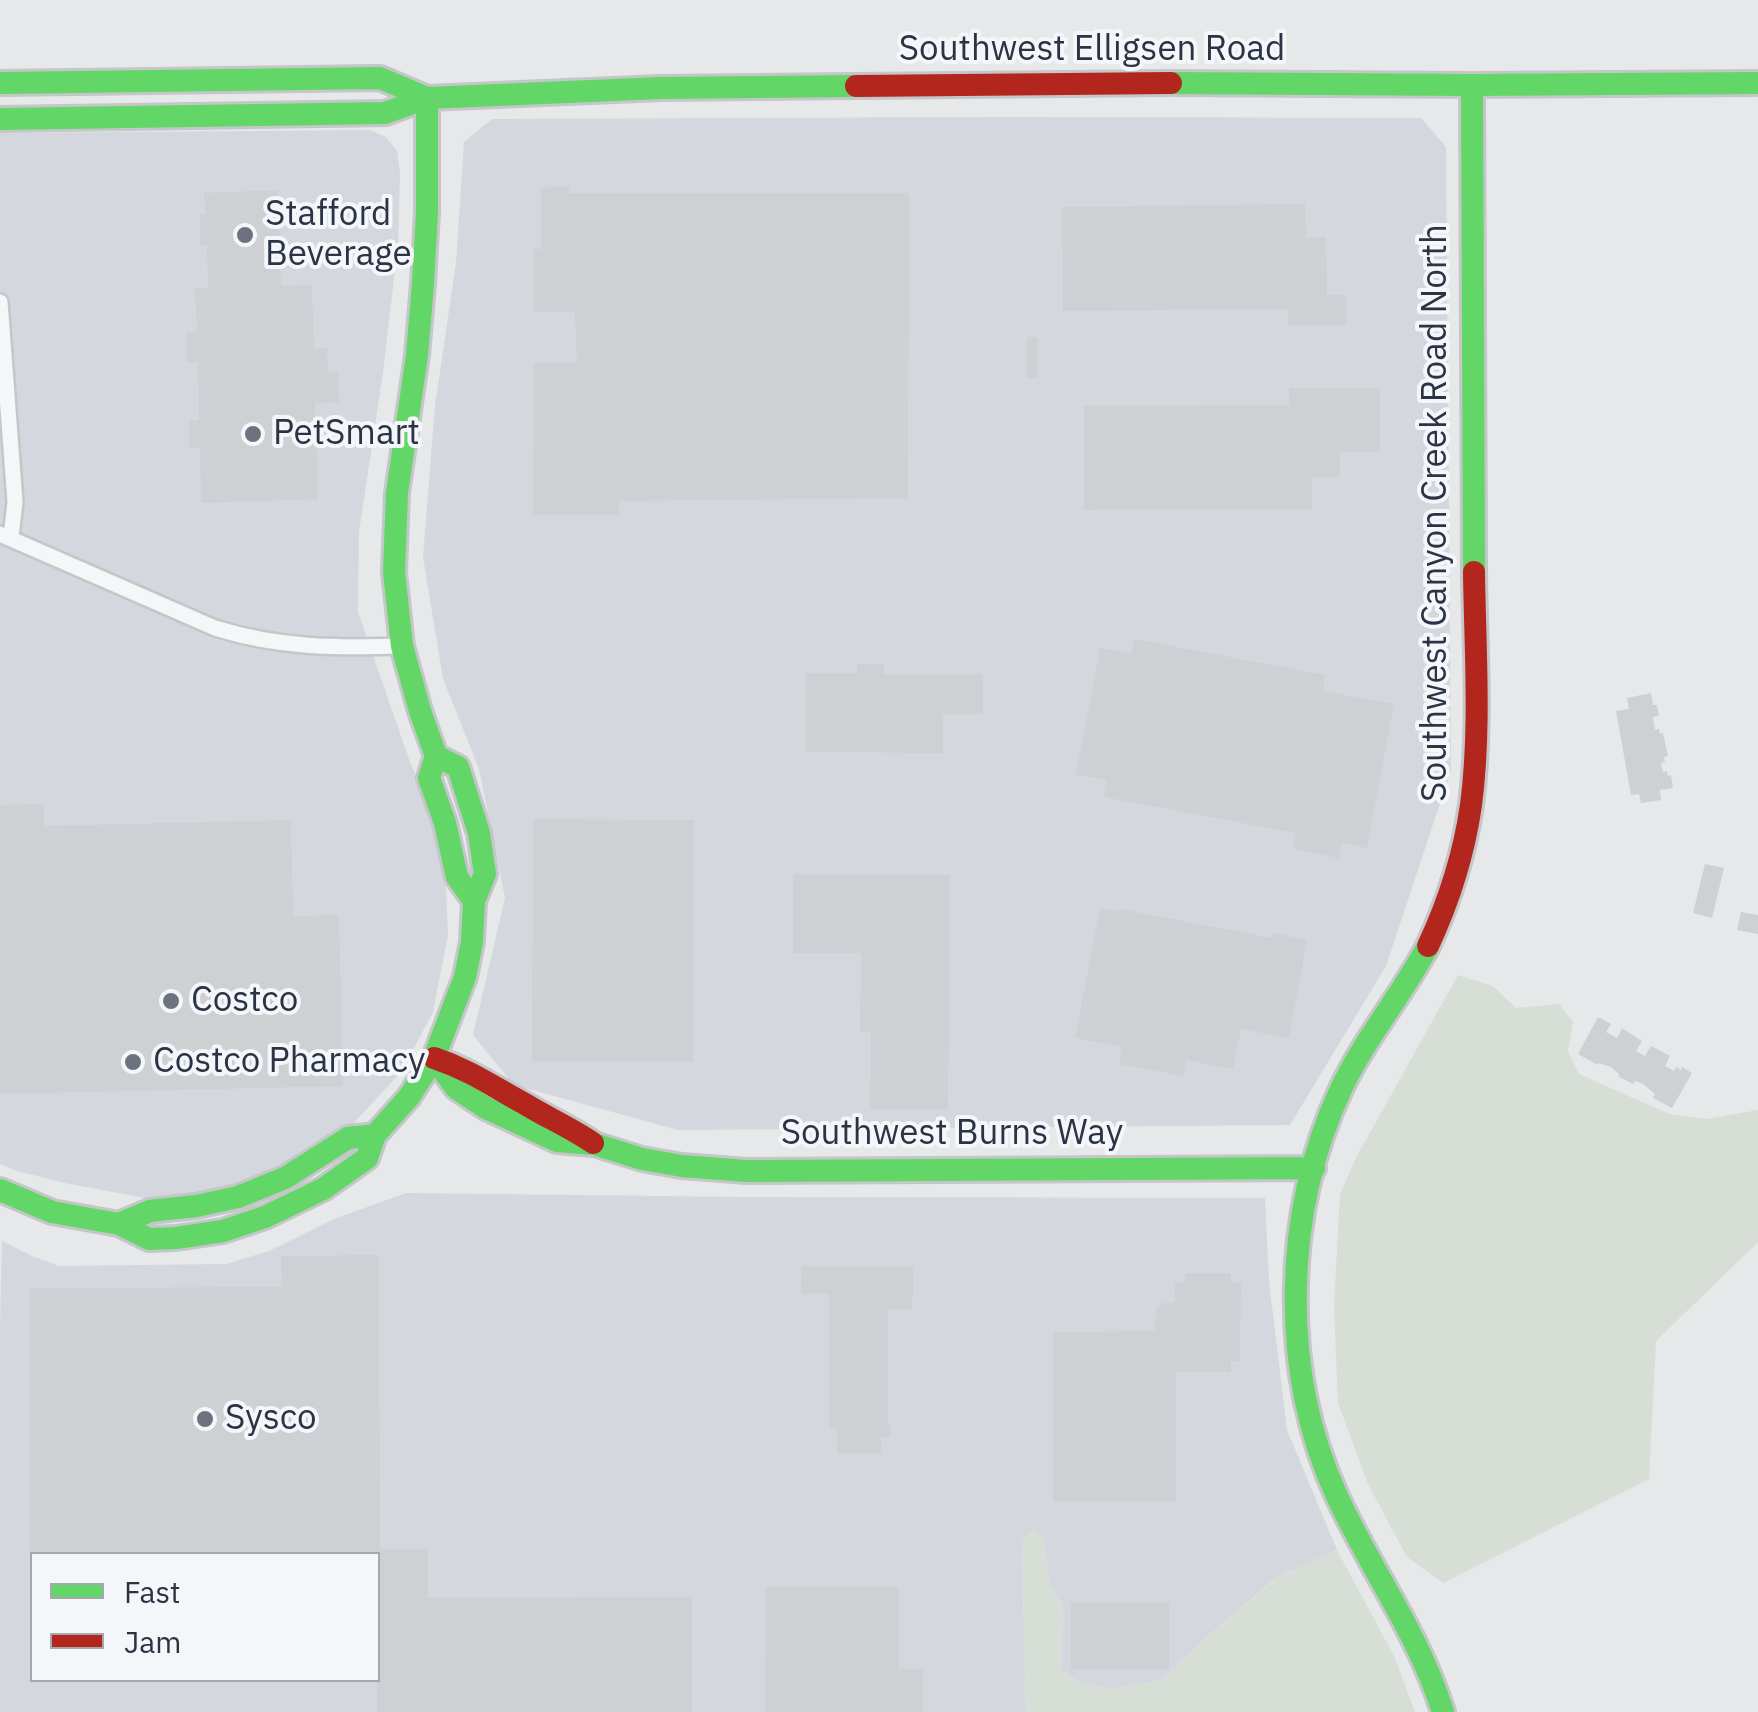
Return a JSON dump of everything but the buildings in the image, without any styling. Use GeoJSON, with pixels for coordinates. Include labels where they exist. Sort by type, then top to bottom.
{"type":"FeatureCollection","features":[{"type":"Feature","properties":{"kind":"main road","name":"Southwest Elligsen Road"},"geometry":{"type":"LineString","coordinates":[[0,83],[380,78],[428,98]]}},
{"type":"Feature","properties":{"kind":"main road","name":"Southwest Elligsen Road"},"geometry":{"type":"LineString","coordinates":[[0,119],[384,113],[428,98],[679,88],[1758,83]]}},
{"type":"Feature","properties":{"kind":"main road","name":"Southwest Canyon Creek Road North"},"geometry":{"type":"LineString","coordinates":[[1443,1712],[1419,1645],[1344,1510],[1319,1448],[1298,1352],[1297,1282],[1306,1203],[1340,1090],[1416,970],[1456,873],[1473,797],[1472,85]]}},
{"type":"Feature","properties":{"kind":"main road"},"geometry":{"type":"LineString","coordinates":[[0,1190],[52,1212],[119,1224],[149,1240],[223,1231],[265,1218],[302,1201],[367,1158],[375,1135],[409,1097],[450,1023],[466,977],[474,901],[484,874],[479,833],[458,767],[436,756],[420,712],[402,646],[394,572],[397,493],[422,302],[428,98]]}},
{"type":"Feature","properties":{"kind":"main road","name":"Southwest Burns Way"},"geometry":{"type":"LineString","coordinates":[[434,1058],[456,1088],[486,1108],[557,1141],[594,1144],[682,1166],[726,1170],[1314,1168]]}},
{"type":"Feature","properties":{"kind":"street"},"geometry":{"type":"LineString","coordinates":[[0,302],[16,502],[6,536],[215,628],[249,639],[321,648],[402,646]]}},
{"type":"Feature","properties":{"kind":"shaded area"},"geometry":{"type":"Polygon","coordinates":[[[1421,118],[1446,147],[1451,770],[1386,966],[1290,1125],[678,1130],[514,1085],[473,1035],[505,898],[479,769],[443,679],[423,557],[435,406],[456,263],[464,142],[492,119],[1421,118]]]}},
{"type":"Feature","properties":{"kind":"shaded area"},"geometry":{"type":"Polygon","coordinates":[[[370,130],[386,137],[397,151],[400,173],[398,244],[359,532],[358,612],[410,762],[433,813],[445,862],[448,935],[433,1012],[402,1071],[352,1125],[279,1173],[222,1190],[150,1199],[17,1171],[0,1164],[0,133],[370,130]]]}},
{"type":"Feature","properties":{"kind":"shaded area"},"geometry":{"type":"Polygon","coordinates":[[[1458,975],[1493,986],[1516,1008],[1559,1004],[1573,1022],[1568,1051],[1579,1074],[1669,1114],[1707,1119],[1758,1110],[1758,1242],[1656,1341],[1649,1479],[1443,1583],[1407,1557],[1368,1484],[1338,1403],[1334,1306],[1340,1194],[1357,1156],[1458,975]]]}},
{"type":"Feature","properties":{"kind":"shaded area"},"geometry":{"type":"Polygon","coordinates":[[[406,1193],[1265,1198],[1269,1281],[1287,1430],[1337,1550],[1276,1578],[1162,1680],[1111,1689],[1081,1683],[1061,1670],[1063,1606],[1049,1583],[1044,1538],[1034,1529],[1022,1542],[1026,1712],[0,1712],[2,1241],[59,1266],[226,1264],[269,1251],[334,1219],[406,1193]]]}},
{"type":"Feature","properties":{"kind":"shaded area"},"geometry":{"type":"Polygon","coordinates":[[[1034,1529],[1044,1538],[1049,1583],[1063,1606],[1061,1670],[1081,1683],[1111,1689],[1162,1680],[1277,1578],[1337,1550],[1394,1656],[1415,1712],[1026,1712],[1022,1542],[1034,1529]]]}},
{"type":"Feature","properties":{"kind":"traffic: fast"},"geometry":{"type":"LineString","coordinates":[[0,83],[380,78],[427,98]]}},
{"type":"Feature","properties":{"kind":"traffic: fast"},"geometry":{"type":"LineString","coordinates":[[1171,83],[1758,83]]}},
{"type":"Feature","properties":{"kind":"traffic: fast"},"geometry":{"type":"LineString","coordinates":[[1472,85],[1474,572]]}},
{"type":"Feature","properties":{"kind":"traffic: fast"},"geometry":{"type":"LineString","coordinates":[[0,119],[385,113],[427,98],[661,88],[856,86]]}},
{"type":"Feature","properties":{"kind":"traffic: fast"},"geometry":{"type":"LineString","coordinates":[[427,98],[423,284],[397,493],[394,572],[402,646],[436,756],[429,778],[445,823],[457,877],[474,901]]}},
{"type":"Feature","properties":{"kind":"traffic: fast"},"geometry":{"type":"LineString","coordinates":[[0,1190],[52,1212],[119,1224],[149,1239],[176,1238],[223,1231],[265,1217],[323,1189],[367,1158],[375,1135],[409,1097],[434,1058],[465,977],[474,901],[485,874],[479,833],[458,767],[436,756]]}},
{"type":"Feature","properties":{"kind":"traffic: fast"},"geometry":{"type":"LineString","coordinates":[[1428,946],[1351,1070],[1322,1137],[1299,1239],[1296,1292],[1305,1396],[1318,1446],[1349,1522],[1421,1655],[1443,1712]]}},
{"type":"Feature","properties":{"kind":"traffic: fast"},"geometry":{"type":"LineString","coordinates":[[434,1058],[456,1088],[486,1108],[557,1141],[594,1144],[682,1166],[746,1171],[1314,1168]]}},
{"type":"Feature","properties":{"kind":"traffic: fast"},"geometry":{"type":"LineString","coordinates":[[119,1224],[150,1211],[238,1197],[285,1178],[348,1138],[375,1135]]}},
{"type":"Feature","properties":{"kind":"traffic: jam"},"geometry":{"type":"LineString","coordinates":[[856,86],[1171,83]]}},
{"type":"Feature","properties":{"kind":"traffic: jam"},"geometry":{"type":"LineString","coordinates":[[1428,946],[1455,877],[1471,805],[1477,718],[1474,572]]}},
{"type":"Feature","properties":{"kind":"traffic: jam"},"geometry":{"type":"LineString","coordinates":[[434,1058],[481,1079],[593,1143]]}},
{"type":"Feature","properties":{"kind":"place","name":"Stafford Beverage"},"geometry":{"type":"Point","coordinates":[245,235]}},
{"type":"Feature","properties":{"kind":"place","name":"PetSmart"},"geometry":{"type":"Point","coordinates":[253,434]}},
{"type":"Feature","properties":{"kind":"place","name":"Costco"},"geometry":{"type":"Point","coordinates":[171,1001]}},
{"type":"Feature","properties":{"kind":"place","name":"Costco Pharmacy"},"geometry":{"type":"Point","coordinates":[133,1062]}},
{"type":"Feature","properties":{"kind":"place","name":"Sysco"},"geometry":{"type":"Point","coordinates":[205,1419]}}]}
